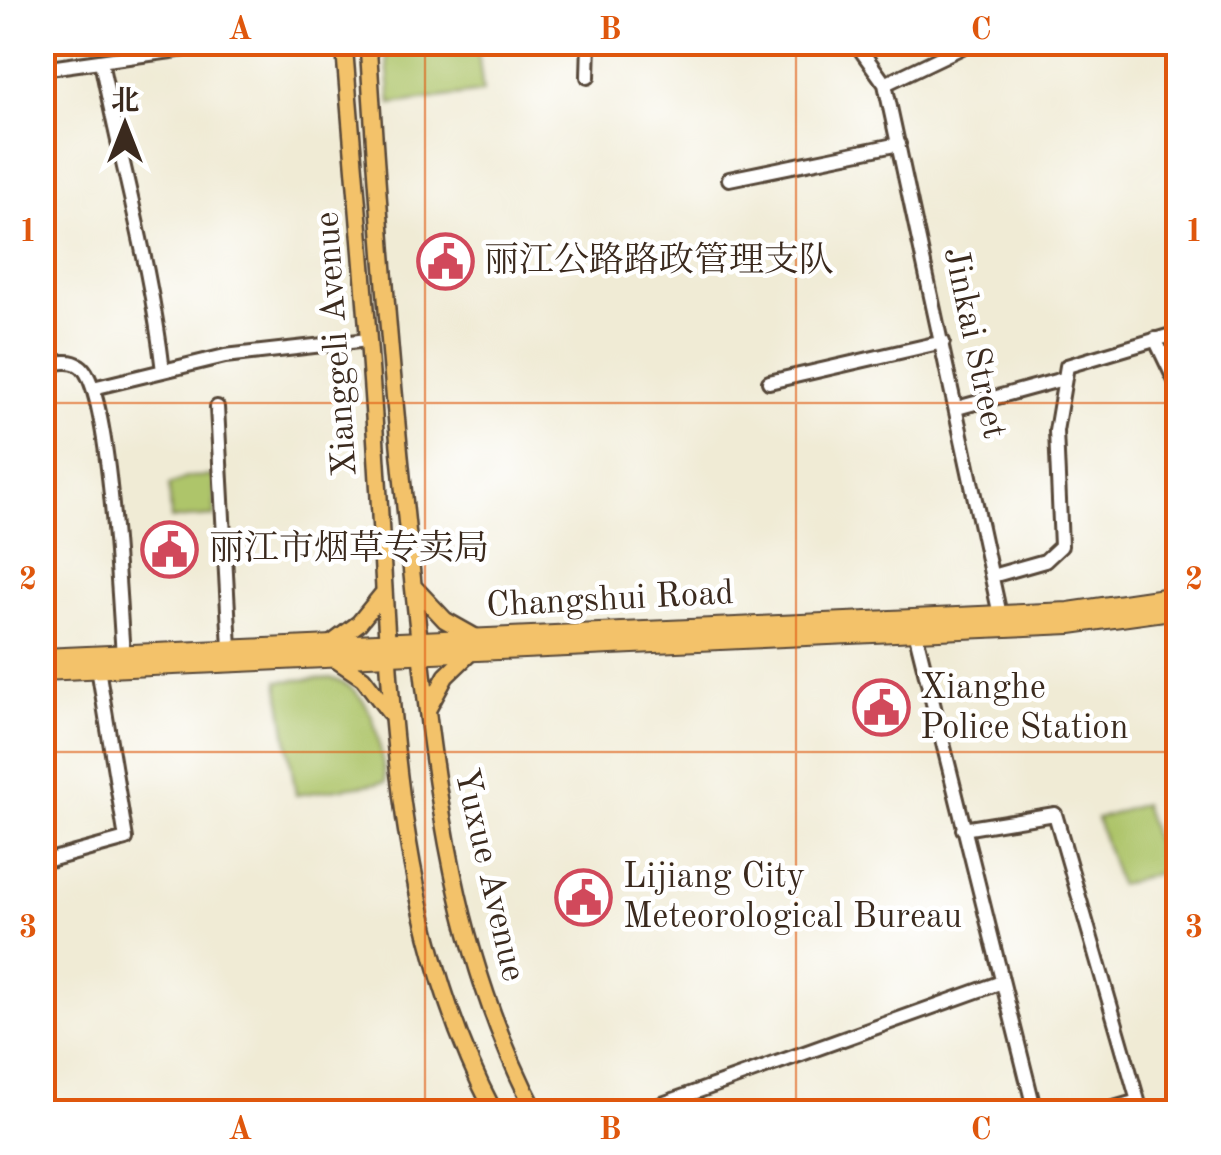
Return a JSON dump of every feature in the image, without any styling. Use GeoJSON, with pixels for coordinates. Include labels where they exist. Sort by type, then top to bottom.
{"type":"FeatureCollection","features":[{"type":"Feature","properties":{"kind":"highway","name":"Changshui Road"},"geometry":{"type":"LineString","coordinates":[[474,645],[1106,608],[1178,596]]}},
{"type":"Feature","properties":{"kind":"highway","name":"Changshui Road"},"geometry":{"type":"LineString","coordinates":[[42,671],[331,650],[1070,624],[1178,609]]}},
{"type":"Feature","properties":{"kind":"highway","name":"Changshui Road"},"geometry":{"type":"LineString","coordinates":[[42,658],[230,648],[331,650]]}},
{"type":"Feature","properties":{"kind":"main road","name":"Xianggeli Avenue"},"geometry":{"type":"LineString","coordinates":[[344,42],[387,648]]}},
{"type":"Feature","properties":{"kind":"main road","name":"Xianggeli Avenue"},"geometry":{"type":"LineString","coordinates":[[368,42],[399,462],[420,647]]}},
{"type":"Feature","properties":{"kind":"main road"},"geometry":{"type":"LineString","coordinates":[[413,586],[474,645],[446,676],[427,713]]}},
{"type":"Feature","properties":{"kind":"main road"},"geometry":{"type":"LineString","coordinates":[[384,592],[331,650],[363,678],[391,715]]}},
{"type":"Feature","properties":{"kind":"main road","name":"Yuxue Avenue"},"geometry":{"type":"LineString","coordinates":[[420,647],[437,800],[460,917],[501,1039],[536,1112]]}},
{"type":"Feature","properties":{"kind":"main road","name":"Yuxue Avenue"},"geometry":{"type":"LineString","coordinates":[[387,648],[400,805],[425,926],[454,1019],[494,1112]]}},
{"type":"Feature","properties":{"kind":"street"},"geometry":{"type":"LineString","coordinates":[[42,69],[172,47],[236,42]]}},
{"type":"Feature","properties":{"kind":"street"},"geometry":{"type":"LineString","coordinates":[[588,76],[589,42]]}},
{"type":"Feature","properties":{"kind":"street"},"geometry":{"type":"LineString","coordinates":[[855,42],[885,84],[973,42]]}},
{"type":"Feature","properties":{"kind":"street"},"geometry":{"type":"LineString","coordinates":[[101,61],[132,216],[153,287],[163,371]]}},
{"type":"Feature","properties":{"kind":"street","name":"Jinkai Street"},"geometry":{"type":"LineString","coordinates":[[885,84],[944,342],[1000,615]]}},
{"type":"Feature","properties":{"kind":"street"},"geometry":{"type":"LineString","coordinates":[[729,179],[899,144]]}},
{"type":"Feature","properties":{"kind":"street"},"geometry":{"type":"LineString","coordinates":[[992,576],[1046,561],[1061,546],[1056,431],[1067,366],[1178,333]]}},
{"type":"Feature","properties":{"kind":"street"},"geometry":{"type":"LineString","coordinates":[[1155,339],[1178,386]]}},
{"type":"Feature","properties":{"kind":"street"},"geometry":{"type":"LineString","coordinates":[[93,388],[225,356],[368,340]]}},
{"type":"Feature","properties":{"kind":"street"},"geometry":{"type":"LineString","coordinates":[[770,382],[944,342]]}},
{"type":"Feature","properties":{"kind":"street"},"geometry":{"type":"LineString","coordinates":[[42,367],[78,364],[85,369],[93,388],[110,476],[122,654]]}},
{"type":"Feature","properties":{"kind":"street"},"geometry":{"type":"LineString","coordinates":[[957,408],[1063,379]]}},
{"type":"Feature","properties":{"kind":"street"},"geometry":{"type":"LineString","coordinates":[[217,407],[230,648]]}},
{"type":"Feature","properties":{"kind":"street"},"geometry":{"type":"LineString","coordinates":[[916,632],[1035,1112]]}},
{"type":"Feature","properties":{"kind":"street"},"geometry":{"type":"LineString","coordinates":[[42,862],[126,839],[98,668]]}},
{"type":"Feature","properties":{"kind":"street"},"geometry":{"type":"LineString","coordinates":[[963,829],[1055,814],[1112,999],[1138,1101],[1100,1112]]}},
{"type":"Feature","properties":{"kind":"street"},"geometry":{"type":"LineString","coordinates":[[640,1112],[1002,982]]}},
{"type":"Feature","properties":{"kind":"green space"},"geometry":{"type":"Polygon","coordinates":[[[385,43],[477,43],[483,92],[391,104],[385,43]]]}},
{"type":"Feature","properties":{"kind":"green space"},"geometry":{"type":"Polygon","coordinates":[[[214,476],[215,516],[171,519],[169,485],[189,477],[214,476]]]}},
{"type":"Feature","properties":{"kind":"green space"},"geometry":{"type":"Polygon","coordinates":[[[331,678],[347,685],[367,707],[386,782],[296,795],[278,681],[331,678]]]}},
{"type":"Feature","properties":{"kind":"green space"},"geometry":{"type":"Polygon","coordinates":[[[1143,804],[1165,871],[1119,885],[1097,819],[1143,804]]]}},
{"type":"Feature","properties":{"kind":"place","name":"丽江公路路政管理支队"},"geometry":{"type":"Point","coordinates":[445,261]}},
{"type":"Feature","properties":{"kind":"place","name":"丽江市烟草专卖局"},"geometry":{"type":"Point","coordinates":[170,549]}},
{"type":"Feature","properties":{"kind":"place","name":"Xianghe Police Station"},"geometry":{"type":"Point","coordinates":[881,708]}},
{"type":"Feature","properties":{"kind":"place","name":"Lijiang City Meteorological Bureau"},"geometry":{"type":"Point","coordinates":[584,897]}}]}
